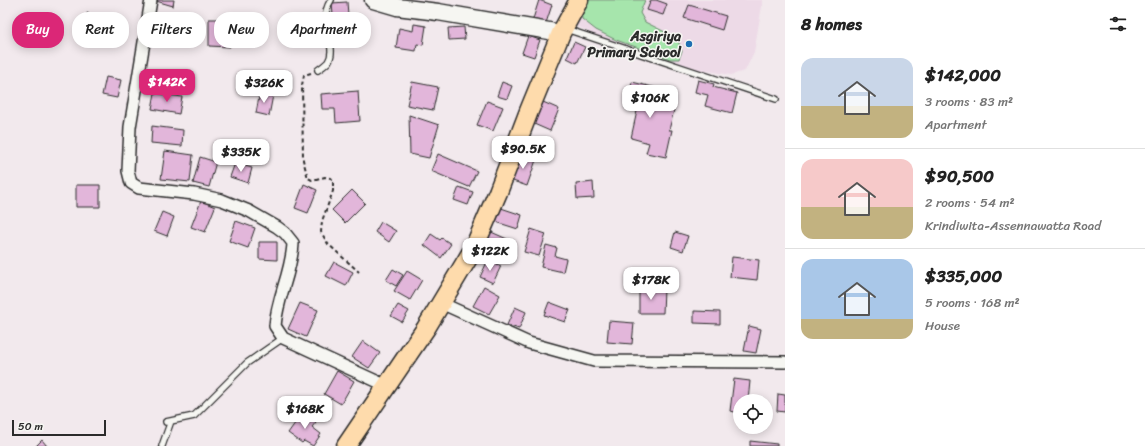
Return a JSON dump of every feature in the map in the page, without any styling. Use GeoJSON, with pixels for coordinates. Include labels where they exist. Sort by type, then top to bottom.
{"type":"FeatureCollection","features":[{"type":"Feature","properties":{"kind":"main road"},"geometry":{"type":"LineString","coordinates":[[346,446],[426,328],[474,248],[498,192],[529,111],[563,31],[578,0]]}},
{"type":"Feature","properties":{"kind":"street"},"geometry":{"type":"LineString","coordinates":[[151,0],[130,127],[128,171],[131,183],[139,188],[194,194],[222,200],[249,211],[277,227],[293,243],[290,265],[276,314],[275,326],[283,338],[387,386]]}},
{"type":"Feature","properties":{"kind":"street"},"geometry":{"type":"LineString","coordinates":[[373,0],[396,7],[563,31]]}},
{"type":"Feature","properties":{"kind":"street"},"geometry":{"type":"LineString","coordinates":[[441,303],[529,342],[594,361],[785,362]]}},
{"type":"Feature","properties":{"kind":"lane"},"geometry":{"type":"LineString","coordinates":[[318,70],[327,63],[331,55],[325,21],[328,4],[331,0]]}},
{"type":"Feature","properties":{"kind":"lane"},"geometry":{"type":"LineString","coordinates":[[563,31],[776,99]]}},
{"type":"Feature","properties":{"kind":"lane"},"geometry":{"type":"LineString","coordinates":[[162,446],[168,422],[194,416],[247,363],[283,338]]}},
{"type":"Feature","properties":{"kind":"path"},"geometry":{"type":"LineString","coordinates":[[318,70],[304,75],[302,85],[303,160],[308,178],[312,180],[325,177],[333,180],[333,190],[322,221],[321,232],[328,244],[359,272]]}},
{"type":"Feature","properties":{"kind":"shaded area","name":"Asgiriya Primary School"},"geometry":{"type":"Polygon","coordinates":[[[581,0],[763,0],[754,52],[745,71],[731,75],[697,69],[673,62],[600,37],[576,26],[575,12],[581,0]]]}},
{"type":"Feature","properties":{"kind":"green space"},"geometry":{"type":"Polygon","coordinates":[[[585,0],[645,0],[640,13],[645,22],[677,38],[682,51],[679,59],[670,59],[616,40],[596,30],[582,19],[581,10],[585,0]]]}},
{"type":"Feature","properties":{"kind":"building"},"geometry":{"type":"Polygon","coordinates":[[[174,0],[173,6],[156,1],[174,0]]]}},
{"type":"Feature","properties":{"kind":"building"},"geometry":{"type":"Polygon","coordinates":[[[539,0],[552,5],[546,23],[533,19],[539,0]]]}},
{"type":"Feature","properties":{"kind":"building"},"geometry":{"type":"Polygon","coordinates":[[[651,0],[656,0],[667,4],[663,15],[647,10],[651,0]]]}},
{"type":"Feature","properties":{"kind":"building"},"geometry":{"type":"Polygon","coordinates":[[[347,2],[348,12],[333,12],[332,3],[347,2]]]}},
{"type":"Feature","properties":{"kind":"building"},"geometry":{"type":"Polygon","coordinates":[[[689,5],[726,16],[722,30],[684,18],[689,5]]]}},
{"type":"Feature","properties":{"kind":"building"},"geometry":{"type":"Polygon","coordinates":[[[209,19],[214,19],[214,46],[209,46],[209,19]]]}},
{"type":"Feature","properties":{"kind":"building"},"geometry":{"type":"Polygon","coordinates":[[[414,24],[426,26],[423,45],[417,44],[416,51],[396,48],[399,28],[413,31],[414,24]]]}},
{"type":"Feature","properties":{"kind":"building"},"geometry":{"type":"Polygon","coordinates":[[[464,27],[465,39],[449,40],[448,28],[464,27]]]}},
{"type":"Feature","properties":{"kind":"building"},"geometry":{"type":"Polygon","coordinates":[[[528,36],[540,40],[534,57],[522,53],[528,36]]]}},
{"type":"Feature","properties":{"kind":"building"},"geometry":{"type":"Polygon","coordinates":[[[574,42],[585,47],[577,63],[567,58],[574,42]]]}},
{"type":"Feature","properties":{"kind":"building"},"geometry":{"type":"Polygon","coordinates":[[[106,77],[121,80],[117,98],[102,95],[106,77]]]}},
{"type":"Feature","properties":{"kind":"building"},"geometry":{"type":"Polygon","coordinates":[[[698,80],[714,84],[713,87],[737,93],[732,113],[705,106],[708,95],[695,92],[698,80]]]}},
{"type":"Feature","properties":{"kind":"building"},"geometry":{"type":"Polygon","coordinates":[[[412,82],[438,87],[433,110],[407,105],[412,82]]]}},
{"type":"Feature","properties":{"kind":"building"},"geometry":{"type":"Polygon","coordinates":[[[502,82],[512,86],[507,99],[497,96],[502,82]]]}},
{"type":"Feature","properties":{"kind":"building"},"geometry":{"type":"Polygon","coordinates":[[[632,82],[661,89],[657,106],[674,110],[669,130],[672,130],[666,157],[646,153],[649,143],[631,138],[637,111],[626,108],[632,82]]]}},
{"type":"Feature","properties":{"kind":"building"},"geometry":{"type":"Polygon","coordinates":[[[358,91],[360,121],[336,123],[335,109],[322,109],[321,94],[358,91]]]}},
{"type":"Feature","properties":{"kind":"building"},"geometry":{"type":"Polygon","coordinates":[[[260,92],[273,95],[269,116],[256,113],[260,92]]]}},
{"type":"Feature","properties":{"kind":"building"},"geometry":{"type":"Polygon","coordinates":[[[155,93],[182,97],[179,114],[152,109],[155,93]]]}},
{"type":"Feature","properties":{"kind":"building"},"geometry":{"type":"Polygon","coordinates":[[[487,101],[503,107],[493,131],[477,125],[487,101]]]}},
{"type":"Feature","properties":{"kind":"building"},"geometry":{"type":"Polygon","coordinates":[[[543,102],[559,109],[550,131],[534,124],[543,102]]]}},
{"type":"Feature","properties":{"kind":"building"},"geometry":{"type":"Polygon","coordinates":[[[409,115],[439,125],[429,158],[410,154],[409,115]]]}},
{"type":"Feature","properties":{"kind":"building"},"geometry":{"type":"Polygon","coordinates":[[[152,126],[183,130],[182,146],[151,143],[152,126]]]}},
{"type":"Feature","properties":{"kind":"building"},"geometry":{"type":"Polygon","coordinates":[[[165,151],[193,155],[190,182],[161,179],[165,151]]]}},
{"type":"Feature","properties":{"kind":"building"},"geometry":{"type":"Polygon","coordinates":[[[438,154],[477,171],[469,187],[431,171],[438,154]]]}},
{"type":"Feature","properties":{"kind":"building"},"geometry":{"type":"Polygon","coordinates":[[[518,154],[536,160],[527,186],[510,180],[518,154]]]}},
{"type":"Feature","properties":{"kind":"building"},"geometry":{"type":"Polygon","coordinates":[[[200,157],[216,162],[209,187],[193,183],[200,157]]]}},
{"type":"Feature","properties":{"kind":"building"},"geometry":{"type":"Polygon","coordinates":[[[235,163],[252,168],[248,183],[230,177],[235,163]]]}},
{"type":"Feature","properties":{"kind":"building"},"geometry":{"type":"Polygon","coordinates":[[[593,182],[594,198],[577,199],[576,184],[593,182]]]}},
{"type":"Feature","properties":{"kind":"building"},"geometry":{"type":"Polygon","coordinates":[[[304,184],[317,190],[308,213],[295,208],[304,184]]]}},
{"type":"Feature","properties":{"kind":"building"},"geometry":{"type":"Polygon","coordinates":[[[76,185],[100,185],[100,207],[76,207],[76,185]]]}},
{"type":"Feature","properties":{"kind":"building"},"geometry":{"type":"Polygon","coordinates":[[[459,187],[473,192],[468,205],[454,200],[459,187]]]}},
{"type":"Feature","properties":{"kind":"building"},"geometry":{"type":"Polygon","coordinates":[[[352,190],[365,203],[345,223],[332,210],[352,190]]]}},
{"type":"Feature","properties":{"kind":"building"},"geometry":{"type":"Polygon","coordinates":[[[201,201],[215,207],[205,232],[191,227],[201,201]]]}},
{"type":"Feature","properties":{"kind":"building"},"geometry":{"type":"Polygon","coordinates":[[[501,208],[522,215],[518,229],[496,222],[501,208]]]}},
{"type":"Feature","properties":{"kind":"building"},"geometry":{"type":"Polygon","coordinates":[[[162,212],[174,217],[167,236],[154,231],[162,212]]]}},
{"type":"Feature","properties":{"kind":"building"},"geometry":{"type":"Polygon","coordinates":[[[236,221],[255,228],[248,248],[229,241],[236,221]]]}},
{"type":"Feature","properties":{"kind":"building"},"geometry":{"type":"Polygon","coordinates":[[[381,222],[396,231],[389,242],[375,232],[381,222]]]}},
{"type":"Feature","properties":{"kind":"building"},"geometry":{"type":"Polygon","coordinates":[[[531,229],[546,234],[539,256],[524,252],[531,229]]]}},
{"type":"Feature","properties":{"kind":"building"},"geometry":{"type":"Polygon","coordinates":[[[489,231],[507,239],[498,259],[480,251],[489,231]]]}},
{"type":"Feature","properties":{"kind":"building"},"geometry":{"type":"Polygon","coordinates":[[[675,232],[688,236],[683,251],[671,247],[675,232]]]}},
{"type":"Feature","properties":{"kind":"building"},"geometry":{"type":"Polygon","coordinates":[[[431,234],[440,240],[442,238],[451,244],[441,258],[424,245],[431,234]]]}},
{"type":"Feature","properties":{"kind":"building"},"geometry":{"type":"Polygon","coordinates":[[[259,242],[277,242],[277,260],[259,259],[259,242]]]}},
{"type":"Feature","properties":{"kind":"building"},"geometry":{"type":"Polygon","coordinates":[[[546,245],[557,248],[555,256],[566,259],[563,272],[541,267],[546,245]]]}},
{"type":"Feature","properties":{"kind":"building"},"geometry":{"type":"Polygon","coordinates":[[[732,257],[759,260],[757,280],[730,277],[732,257]]]}},
{"type":"Feature","properties":{"kind":"building"},"geometry":{"type":"Polygon","coordinates":[[[488,260],[501,266],[493,283],[480,277],[488,260]]]}},
{"type":"Feature","properties":{"kind":"building"},"geometry":{"type":"Polygon","coordinates":[[[334,262],[353,272],[346,286],[326,276],[334,262]]]}},
{"type":"Feature","properties":{"kind":"building"},"geometry":{"type":"Polygon","coordinates":[[[393,269],[403,275],[396,286],[386,280],[393,269]]]}},
{"type":"Feature","properties":{"kind":"building"},"geometry":{"type":"Polygon","coordinates":[[[407,271],[422,280],[410,300],[394,291],[407,271]]]}},
{"type":"Feature","properties":{"kind":"building"},"geometry":{"type":"Polygon","coordinates":[[[484,286],[500,295],[489,314],[473,306],[484,286]]]}},
{"type":"Feature","properties":{"kind":"building"},"geometry":{"type":"Polygon","coordinates":[[[639,289],[664,289],[663,313],[639,313],[639,289]]]}},
{"type":"Feature","properties":{"kind":"building"},"geometry":{"type":"Polygon","coordinates":[[[549,302],[570,310],[565,322],[544,315],[549,302]]]}},
{"type":"Feature","properties":{"kind":"building"},"geometry":{"type":"Polygon","coordinates":[[[300,303],[318,310],[306,337],[288,329],[300,303]]]}},
{"type":"Feature","properties":{"kind":"building"},"geometry":{"type":"Polygon","coordinates":[[[398,305],[409,311],[402,322],[391,316],[398,305]]]}},
{"type":"Feature","properties":{"kind":"building"},"geometry":{"type":"Polygon","coordinates":[[[515,307],[526,312],[519,329],[507,325],[515,307]]]}},
{"type":"Feature","properties":{"kind":"building"},"geometry":{"type":"Polygon","coordinates":[[[694,311],[720,312],[720,324],[694,323],[694,311]]]}},
{"type":"Feature","properties":{"kind":"building"},"geometry":{"type":"Polygon","coordinates":[[[609,321],[634,323],[632,344],[607,342],[609,321]]]}},
{"type":"Feature","properties":{"kind":"building"},"geometry":{"type":"Polygon","coordinates":[[[749,326],[761,329],[756,353],[744,351],[749,326]]]}},
{"type":"Feature","properties":{"kind":"building"},"geometry":{"type":"Polygon","coordinates":[[[363,341],[380,353],[369,368],[352,357],[363,341]]]}},
{"type":"Feature","properties":{"kind":"building"},"geometry":{"type":"Polygon","coordinates":[[[337,371],[354,381],[341,404],[324,394],[337,371]]]}},
{"type":"Feature","properties":{"kind":"building"},"geometry":{"type":"Polygon","coordinates":[[[734,379],[750,381],[749,394],[733,394],[733,412],[730,411],[734,379]]]}},
{"type":"Feature","properties":{"kind":"building"},"geometry":{"type":"Polygon","coordinates":[[[778,394],[785,395],[785,412],[777,411],[778,394]]]}},
{"type":"Feature","properties":{"kind":"building"},"geometry":{"type":"Polygon","coordinates":[[[303,412],[316,422],[312,427],[321,434],[313,446],[304,441],[302,443],[288,433],[303,412]]]}},
{"type":"Feature","properties":{"kind":"building"},"geometry":{"type":"Polygon","coordinates":[[[42,440],[47,446],[36,446],[42,440]]]}},
{"type":"Feature","properties":{"kind":"building"},"geometry":{"type":"Polygon","coordinates":[[[750,441],[777,444],[777,446],[750,446],[750,441]]]}},
{"type":"Feature","properties":{"kind":"place","name":"Asgiriya Primary School"},"geometry":{"type":"Point","coordinates":[689,44]}}]}
